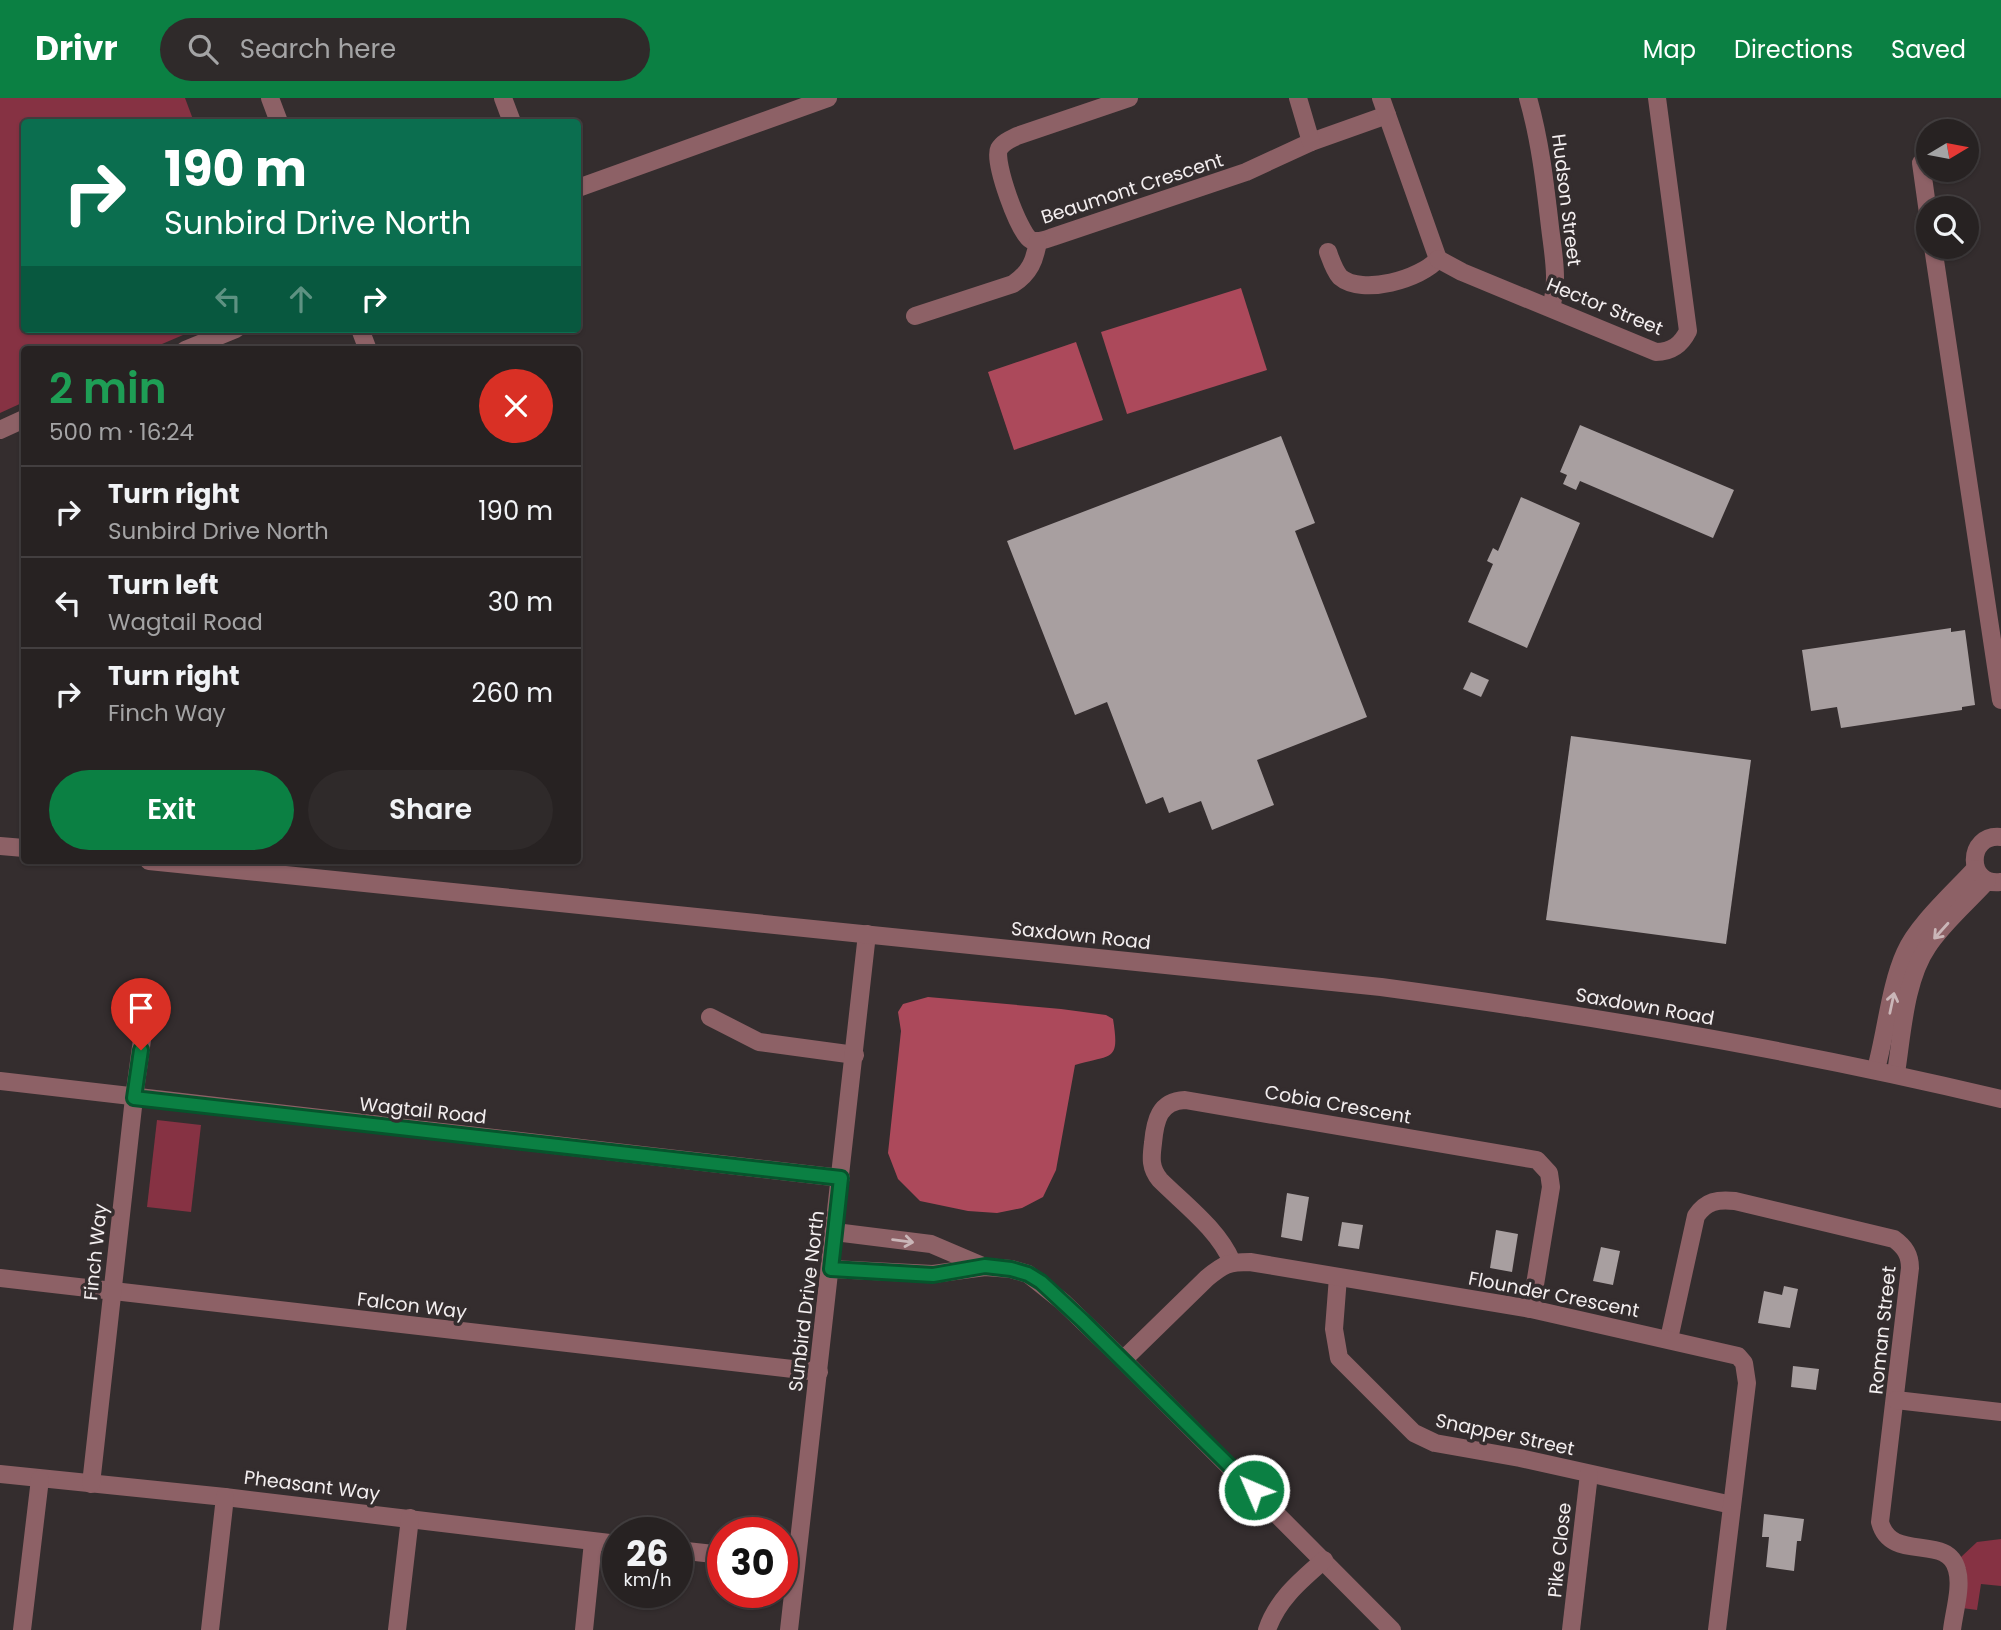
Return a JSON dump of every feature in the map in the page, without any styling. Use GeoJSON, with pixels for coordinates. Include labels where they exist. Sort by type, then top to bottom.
{"type":"FeatureCollection","features":[{"type":"Feature","properties":{"kind":"street"},"geometry":{"type":"LineString","coordinates":[[270,98],[278,119]]}},
{"type":"Feature","properties":{"kind":"street"},"geometry":{"type":"LineString","coordinates":[[503,98],[511,119]]}},
{"type":"Feature","properties":{"kind":"street"},"geometry":{"type":"LineString","coordinates":[[581,187],[828,98]]}},
{"type":"Feature","properties":{"kind":"street","name":"Beaumont Crescent"},"geometry":{"type":"LineString","coordinates":[[1129,98],[1017,136],[1005,141],[999,149],[997,160],[1000,172],[1023,230],[1031,240],[1038,241],[1246,172],[1384,106]]}},
{"type":"Feature","properties":{"kind":"street"},"geometry":{"type":"LineString","coordinates":[[1298,98],[1311,142]]}},
{"type":"Feature","properties":{"kind":"street","name":"Hudson Street"},"geometry":{"type":"LineString","coordinates":[[1528,98],[1536,124],[1543,166],[1556,282],[1551,307]]}},
{"type":"Feature","properties":{"kind":"street","name":"Hector Street"},"geometry":{"type":"LineString","coordinates":[[1438,259],[1462,272],[1656,352],[1673,349],[1688,331],[1657,98]]}},
{"type":"Feature","properties":{"kind":"street"},"geometry":{"type":"LineString","coordinates":[[1328,252],[1336,272],[1356,285],[1412,277],[1427,270],[1438,259],[1384,106]]}},
{"type":"Feature","properties":{"kind":"street"},"geometry":{"type":"LineString","coordinates":[[915,316],[1013,284],[1024,276],[1031,266],[1038,241]]}},
{"type":"Feature","properties":{"kind":"street"},"geometry":{"type":"LineString","coordinates":[[1935,259],[2001,699]]}},
{"type":"Feature","properties":{"kind":"street"},"geometry":{"type":"LineString","coordinates":[[195,346],[226,333]]}},
{"type":"Feature","properties":{"kind":"street"},"geometry":{"type":"LineString","coordinates":[[0,430],[21,420]]}},
{"type":"Feature","properties":{"kind":"street"},"geometry":{"type":"LineString","coordinates":[[1988,877],[1973,860],[1975,851],[1994,838],[2001,821]]}},
{"type":"Feature","properties":{"kind":"street"},"geometry":{"type":"LineString","coordinates":[[0,846],[21,848]]}},
{"type":"Feature","properties":{"kind":"street","name":"Saxdown Road"},"geometry":{"type":"LineString","coordinates":[[179,864],[1381,987],[1514,1005],[1876,1069],[2001,1099]]}},
{"type":"Feature","properties":{"kind":"street"},"geometry":{"type":"LineString","coordinates":[[1876,1069],[1899,970],[1906,951],[1915,936],[1988,877]]}},
{"type":"Feature","properties":{"kind":"street"},"geometry":{"type":"LineString","coordinates":[[1896,1073],[1911,987],[1919,962],[1940,931],[1988,877]]}},
{"type":"Feature","properties":{"kind":"street","name":"Sunbird Drive North"},"geometry":{"type":"LineString","coordinates":[[797,1517],[819,1372],[867,934]]}},
{"type":"Feature","properties":{"kind":"street"},"geometry":{"type":"LineString","coordinates":[[710,1017],[759,1042],[855,1055]]}},
{"type":"Feature","properties":{"kind":"street","name":"Finch Way"},"geometry":{"type":"LineString","coordinates":[[91,1484],[144,1026]]}},
{"type":"Feature","properties":{"kind":"street","name":"Wagtail Road"},"geometry":{"type":"LineString","coordinates":[[0,1081],[841,1178]]}},
{"type":"Feature","properties":{"kind":"street","name":"Cobia Crescent"},"geometry":{"type":"LineString","coordinates":[[1232,1262],[1213,1233],[1153,1170],[1151,1160],[1156,1120],[1163,1109],[1173,1102],[1198,1102],[1537,1160],[1549,1173],[1551,1187],[1531,1309]]}},
{"type":"Feature","properties":{"kind":"street","name":"Roman Street"},"geometry":{"type":"LineString","coordinates":[[1669,1339],[1696,1216],[1707,1204],[1715,1201],[1735,1201],[1894,1240],[1901,1244],[1910,1259],[1880,1522],[1886,1536],[1892,1541],[1938,1550],[1948,1555],[1954,1563],[1958,1580],[1952,1630]]}},
{"type":"Feature","properties":{"kind":"street"},"geometry":{"type":"LineString","coordinates":[[835,1232],[931,1244],[985,1266],[1011,1269],[1034,1278],[1123,1360],[1392,1630]]}},
{"type":"Feature","properties":{"kind":"street"},"geometry":{"type":"LineString","coordinates":[[1123,1360],[1207,1278],[1222,1265],[1232,1262]]}},
{"type":"Feature","properties":{"kind":"street","name":"Flounder Crescent"},"geometry":{"type":"LineString","coordinates":[[1232,1262],[1250,1262],[1531,1309],[1738,1356],[1744,1363],[1747,1383],[1717,1630]]}},
{"type":"Feature","properties":{"kind":"street"},"geometry":{"type":"LineString","coordinates":[[831,1269],[933,1275],[985,1266]]}},
{"type":"Feature","properties":{"kind":"street","name":"Snapper Street"},"geometry":{"type":"LineString","coordinates":[[1338,1277],[1334,1329],[1339,1358],[1414,1433],[1435,1443],[1732,1505]]}},
{"type":"Feature","properties":{"kind":"street","name":"Falcon Way"},"geometry":{"type":"LineString","coordinates":[[0,1278],[819,1372]]}},
{"type":"Feature","properties":{"kind":"street"},"geometry":{"type":"LineString","coordinates":[[1896,1400],[2001,1412]]}},
{"type":"Feature","properties":{"kind":"street","name":"Pike Close"},"geometry":{"type":"LineString","coordinates":[[1571,1630],[1589,1474]]}},
{"type":"Feature","properties":{"kind":"street","name":"Pheasant Way"},"geometry":{"type":"LineString","coordinates":[[0,1475],[225,1497],[602,1543]]}},
{"type":"Feature","properties":{"kind":"street"},"geometry":{"type":"LineString","coordinates":[[22,1630],[40,1479]]}},
{"type":"Feature","properties":{"kind":"street"},"geometry":{"type":"LineString","coordinates":[[210,1630],[225,1497]]}},
{"type":"Feature","properties":{"kind":"street"},"geometry":{"type":"LineString","coordinates":[[397,1630],[410,1518]]}},
{"type":"Feature","properties":{"kind":"street"},"geometry":{"type":"LineString","coordinates":[[584,1630],[593,1542]]}},
{"type":"Feature","properties":{"kind":"street"},"geometry":{"type":"LineString","coordinates":[[1268,1630],[1273,1615],[1292,1588],[1324,1560]]}},
{"type":"Feature","properties":{"kind":"street","name":"Sunbird Drive North"},"geometry":{"type":"LineString","coordinates":[[789,1608],[789,1630]]}},
{"type":"Feature","properties":{"kind":"shaded area"},"geometry":{"type":"Polygon","coordinates":[[[0,98],[185,98],[193,119],[21,119],[21,333],[188,333],[157,346],[21,346],[21,403],[0,413],[0,98]]]}},
{"type":"Feature","properties":{"kind":"shaded area"},"geometry":{"type":"Polygon","coordinates":[[[1241,288],[1267,370],[1127,414],[1101,332],[1241,288]]]}},
{"type":"Feature","properties":{"kind":"shaded area"},"geometry":{"type":"Polygon","coordinates":[[[1076,342],[1103,420],[1014,450],[988,372],[1076,342]]]}},
{"type":"Feature","properties":{"kind":"shaded area"},"geometry":{"type":"Polygon","coordinates":[[[928,997],[1061,1009],[1106,1015],[1113,1019],[1114,1050],[1105,1057],[1075,1065],[1056,1170],[1043,1197],[1022,1208],[997,1213],[968,1211],[920,1201],[898,1179],[888,1153],[901,1031],[898,1012],[903,1004],[928,997]]]}},
{"type":"Feature","properties":{"kind":"shaded area"},"geometry":{"type":"Polygon","coordinates":[[[157,1120],[201,1125],[191,1212],[147,1207],[157,1120]]]}},
{"type":"Feature","properties":{"kind":"shaded area"},"geometry":{"type":"Polygon","coordinates":[[[2001,1539],[2001,1586],[1981,1584],[1977,1610],[1962,1608],[1960,1558],[1977,1542],[2001,1539]]]}},
{"type":"Feature","properties":{"kind":"building"},"geometry":{"type":"Polygon","coordinates":[[[1580,425],[1734,490],[1713,538],[1580,481],[1576,490],[1563,484],[1567,475],[1560,472],[1580,425]]]}},
{"type":"Feature","properties":{"kind":"building"},"geometry":{"type":"Polygon","coordinates":[[[1281,436],[1315,523],[1295,531],[1367,717],[1257,760],[1274,805],[1212,830],[1201,801],[1169,813],[1163,797],[1146,804],[1107,702],[1075,715],[1007,541],[1281,436]]]}},
{"type":"Feature","properties":{"kind":"building"},"geometry":{"type":"Polygon","coordinates":[[[1521,497],[1580,523],[1527,648],[1468,622],[1493,564],[1487,561],[1493,548],[1498,551],[1521,497]]]}},
{"type":"Feature","properties":{"kind":"building"},"geometry":{"type":"Polygon","coordinates":[[[1951,628],[1951,632],[1965,630],[1975,705],[1962,707],[1962,710],[1841,728],[1837,707],[1811,711],[1802,650],[1951,628]]]}},
{"type":"Feature","properties":{"kind":"building"},"geometry":{"type":"Polygon","coordinates":[[[1471,672],[1489,680],[1481,697],[1463,689],[1471,672]]]}},
{"type":"Feature","properties":{"kind":"building"},"geometry":{"type":"Polygon","coordinates":[[[1571,736],[1751,760],[1726,944],[1546,920],[1571,736]]]}},
{"type":"Feature","properties":{"kind":"building"},"geometry":{"type":"Polygon","coordinates":[[[1287,1193],[1309,1197],[1302,1241],[1281,1237],[1287,1193]]]}},
{"type":"Feature","properties":{"kind":"building"},"geometry":{"type":"Polygon","coordinates":[[[1342,1222],[1363,1225],[1359,1249],[1338,1246],[1342,1222]]]}},
{"type":"Feature","properties":{"kind":"building"},"geometry":{"type":"Polygon","coordinates":[[[1496,1230],[1518,1234],[1512,1272],[1490,1268],[1496,1230]]]}},
{"type":"Feature","properties":{"kind":"building"},"geometry":{"type":"Polygon","coordinates":[[[1601,1247],[1620,1251],[1613,1285],[1593,1281],[1601,1247]]]}},
{"type":"Feature","properties":{"kind":"building"},"geometry":{"type":"Polygon","coordinates":[[[1784,1286],[1798,1289],[1790,1328],[1758,1323],[1764,1291],[1782,1295],[1784,1286]]]}},
{"type":"Feature","properties":{"kind":"building"},"geometry":{"type":"Polygon","coordinates":[[[1793,1366],[1819,1369],[1816,1390],[1791,1387],[1793,1366]]]}},
{"type":"Feature","properties":{"kind":"building"},"geometry":{"type":"Polygon","coordinates":[[[1764,1514],[1804,1519],[1801,1541],[1797,1541],[1794,1571],[1766,1567],[1769,1537],[1762,1537],[1764,1514]]]}},
{"type":"Feature","properties":{"kind":"route"},"geometry":{"type":"LineString","coordinates":[[141,1050],[134,1098],[841,1178],[831,1269],[933,1275],[985,1266],[1028,1274],[1041,1282],[1083,1321],[1254,1490]]}}]}
